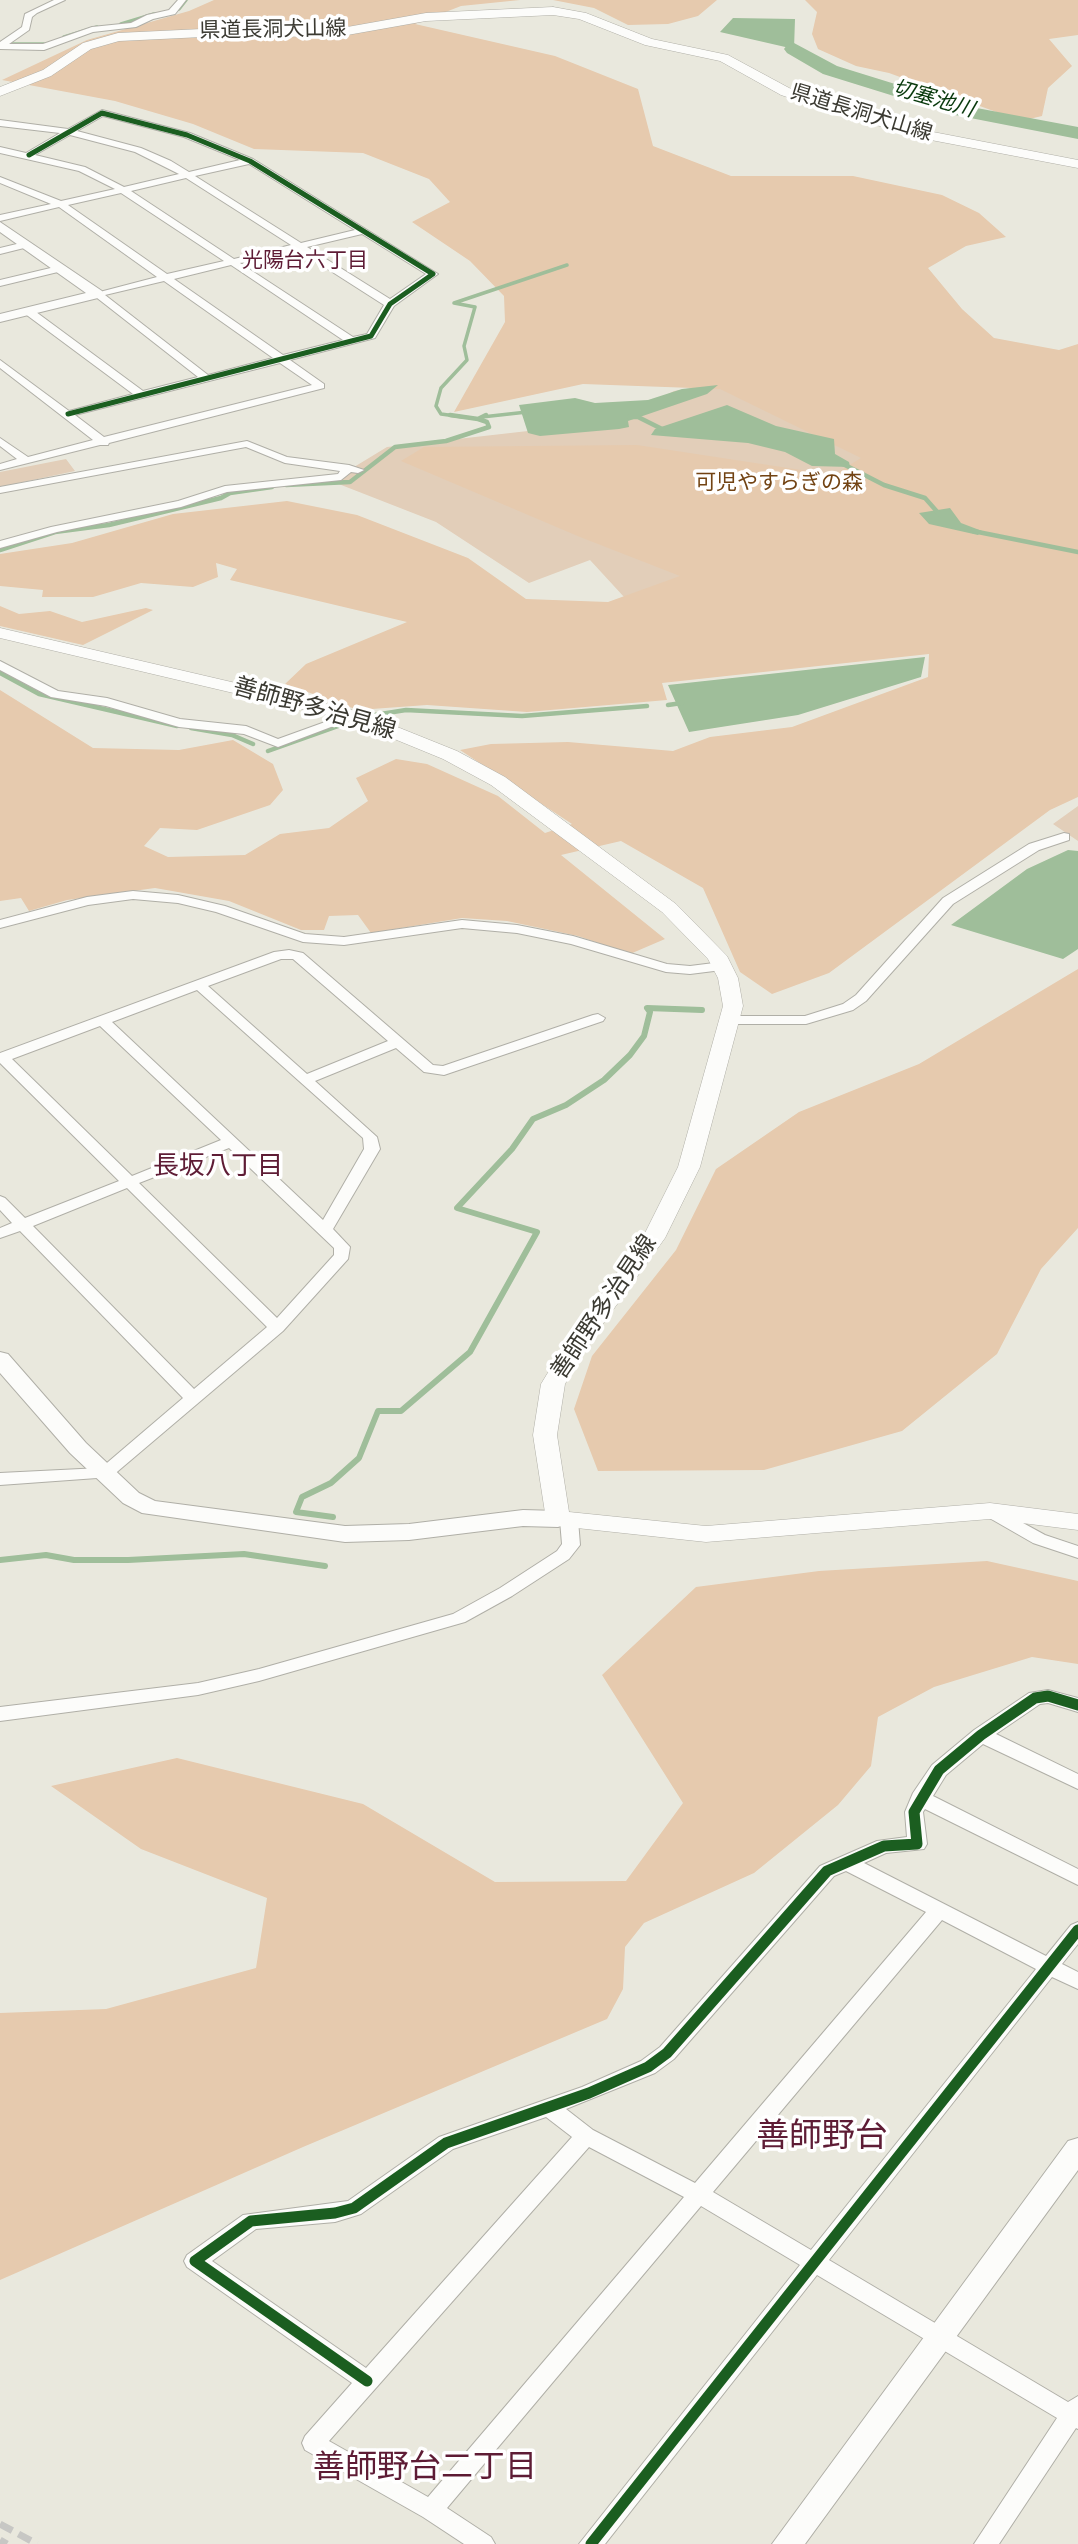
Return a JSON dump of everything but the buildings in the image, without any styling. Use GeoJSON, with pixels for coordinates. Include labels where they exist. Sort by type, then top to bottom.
{"type":"FeatureCollection","features":[{"type":"Feature","properties":{"kind":"main road","name":"県道長洞犬山線"},"geometry":{"type":"LineString","coordinates":[[0,92],[47,73],[87,46],[111,38],[195,32],[341,32],[436,16],[567,12],[649,42],[724,58],[786,92],[848,113],[943,139],[1078,164]]}},
{"type":"Feature","properties":{"kind":"main road","name":"善師野多治見線"},"geometry":{"type":"LineString","coordinates":[[0,634],[354,716],[450,755],[498,781],[669,908],[708,944],[722,966],[732,992],[731,1020],[689,1167],[654,1238],[574,1348],[553,1384],[545,1435],[564,1520]]}},
{"type":"Feature","properties":{"kind":"main road"},"geometry":{"type":"LineString","coordinates":[[564,1520],[706,1534],[990,1511],[1078,1522]]}},
{"type":"Feature","properties":{"kind":"street"},"geometry":{"type":"LineString","coordinates":[[1,45],[26,28],[28,16],[34,11],[61,0]]}},
{"type":"Feature","properties":{"kind":"street"},"geometry":{"type":"LineString","coordinates":[[1,45],[52,45],[92,30],[133,25],[150,17],[172,12],[182,0]]}},
{"type":"Feature","properties":{"kind":"street"},"geometry":{"type":"LineString","coordinates":[[29,155],[102,113],[187,135],[250,161],[433,274],[390,304],[371,336],[68,414]]}},
{"type":"Feature","properties":{"kind":"street"},"geometry":{"type":"LineString","coordinates":[[0,123],[70,132],[138,150],[189,176],[390,304]]}},
{"type":"Feature","properties":{"kind":"street"},"geometry":{"type":"LineString","coordinates":[[0,150],[82,169],[124,190],[352,341]]}},
{"type":"Feature","properties":{"kind":"street"},"geometry":{"type":"LineString","coordinates":[[0,218],[250,161]]}},
{"type":"Feature","properties":{"kind":"street"},"geometry":{"type":"LineString","coordinates":[[0,180],[60,204],[320,386],[104,443],[0,467]]}},
{"type":"Feature","properties":{"kind":"street"},"geometry":{"type":"LineString","coordinates":[[0,226],[97,294],[207,379]]}},
{"type":"Feature","properties":{"kind":"street"},"geometry":{"type":"LineString","coordinates":[[0,318],[364,231]]}},
{"type":"Feature","properties":{"kind":"street"},"geometry":{"type":"LineString","coordinates":[[0,251],[25,245]]}},
{"type":"Feature","properties":{"kind":"street"},"geometry":{"type":"LineString","coordinates":[[0,283],[59,269]]}},
{"type":"Feature","properties":{"kind":"street"},"geometry":{"type":"LineString","coordinates":[[28,311],[141,396]]}},
{"type":"Feature","properties":{"kind":"street"},"geometry":{"type":"LineString","coordinates":[[0,363],[104,443]]}},
{"type":"Feature","properties":{"kind":"street"},"geometry":{"type":"LineString","coordinates":[[1,442],[24,460]]}},
{"type":"Feature","properties":{"kind":"street"},"geometry":{"type":"LineString","coordinates":[[0,490],[247,444],[285,460],[354,469],[341,477],[225,489],[181,504],[55,529],[0,545]]}},
{"type":"Feature","properties":{"kind":"street"},"geometry":{"type":"LineString","coordinates":[[0,665],[55,694],[107,702],[179,723],[246,730],[278,743],[354,716]]}},
{"type":"Feature","properties":{"kind":"street"},"geometry":{"type":"LineString","coordinates":[[731,1020],[806,1020],[848,1007],[862,998],[948,901],[1034,847],[1064,836]]}},
{"type":"Feature","properties":{"kind":"street"},"geometry":{"type":"LineString","coordinates":[[0,924],[87,901],[132,895],[178,899],[220,909],[303,938],[344,941],[462,924],[517,929],[573,940],[666,968],[690,970],[722,966]]}},
{"type":"Feature","properties":{"kind":"street"},"geometry":{"type":"LineString","coordinates":[[289,954],[303,938]]}},
{"type":"Feature","properties":{"kind":"street"},"geometry":{"type":"LineString","coordinates":[[277,1327],[1,1057],[279,955],[289,954],[298,956],[429,1069],[444,1071],[598,1018]]}},
{"type":"Feature","properties":{"kind":"street"},"geometry":{"type":"LineString","coordinates":[[199,985],[370,1137],[372,1149],[325,1230]]}},
{"type":"Feature","properties":{"kind":"street"},"geometry":{"type":"LineString","coordinates":[[0,1479],[105,1473],[277,1327],[342,1256],[342,1247],[325,1230],[102,1020]]}},
{"type":"Feature","properties":{"kind":"street"},"geometry":{"type":"LineString","coordinates":[[307,1079],[399,1042]]}},
{"type":"Feature","properties":{"kind":"street"},"geometry":{"type":"LineString","coordinates":[[0,1233],[230,1142]]}},
{"type":"Feature","properties":{"kind":"street"},"geometry":{"type":"LineString","coordinates":[[0,1201],[193,1398]]}},
{"type":"Feature","properties":{"kind":"street"},"geometry":{"type":"LineString","coordinates":[[0,1359],[131,1499],[150,1508],[316,1531],[387,1534],[523,1518],[564,1520],[570,1545],[563,1555],[506,1592],[458,1618],[272,1672],[198,1689],[0,1714]]}},
{"type":"Feature","properties":{"kind":"street"},"geometry":{"type":"LineString","coordinates":[[990,1511],[1039,1539],[1078,1552]]}},
{"type":"Feature","properties":{"kind":"street"},"geometry":{"type":"LineString","coordinates":[[367,2381],[195,2261],[251,2221],[335,2213],[354,2208],[446,2143],[636,2072],[667,2053],[827,1871],[884,1846],[917,1844],[914,1812],[939,1770],[981,1735],[1035,1698],[1048,1696],[1078,1705]]}},
{"type":"Feature","properties":{"kind":"street"},"geometry":{"type":"LineString","coordinates":[[981,1735],[1078,1782]]}},
{"type":"Feature","properties":{"kind":"street"},"geometry":{"type":"LineString","coordinates":[[920,1798],[1078,1878]]}},
{"type":"Feature","properties":{"kind":"street"},"geometry":{"type":"LineString","coordinates":[[845,1862],[1078,1981]]}},
{"type":"Feature","properties":{"kind":"street"},"geometry":{"type":"LineString","coordinates":[[431,2510],[939,1910]]}},
{"type":"Feature","properties":{"kind":"street"},"geometry":{"type":"LineString","coordinates":[[592,2544],[1078,1930]]}},
{"type":"Feature","properties":{"kind":"street"},"geometry":{"type":"LineString","coordinates":[[547,2106],[586,2136],[700,2195],[813,2264],[1076,2413],[986,2544]]}},
{"type":"Feature","properties":{"kind":"street"},"geometry":{"type":"LineString","coordinates":[[483,2544],[431,2510],[313,2443],[586,2136]]}},
{"type":"Feature","properties":{"kind":"street"},"geometry":{"type":"LineString","coordinates":[[787,2544],[1078,2149]]}},
{"type":"Feature","properties":{"kind":"green space"},"geometry":{"type":"Polygon","coordinates":[[[214,0],[520,0],[461,6],[415,24],[555,56],[638,89],[653,146],[731,176],[853,176],[942,195],[979,213],[1006,237],[966,246],[928,268],[962,309],[994,338],[1059,350],[1078,344],[1078,797],[1050,810],[829,973],[772,994],[740,972],[703,888],[621,841],[561,855],[665,939],[630,954],[578,936],[507,921],[462,918],[371,933],[358,915],[329,916],[324,930],[301,930],[229,901],[155,888],[67,900],[29,911],[21,898],[0,901],[0,690],[93,748],[179,750],[233,740],[273,764],[283,790],[270,805],[197,830],[160,828],[144,846],[168,857],[245,855],[280,834],[329,828],[368,801],[356,778],[396,759],[427,764],[498,796],[545,833],[572,824],[460,750],[491,744],[568,742],[673,751],[710,737],[792,727],[928,677],[929,654],[662,683],[667,700],[527,712],[427,705],[358,710],[285,684],[306,664],[407,622],[230,580],[237,569],[216,563],[218,577],[193,587],[141,583],[93,597],[42,597],[43,590],[0,586],[0,554],[72,543],[173,514],[287,501],[357,515],[468,558],[526,599],[608,602],[680,576],[401,461],[424,447],[637,445],[834,475],[861,458],[720,389],[583,384],[454,412],[505,322],[504,296],[470,261],[412,222],[450,202],[429,179],[363,153],[254,149],[193,124],[115,101],[2,80],[87,40],[189,11],[214,0]]]}},
{"type":"Feature","properties":{"kind":"green space"},"geometry":{"type":"Polygon","coordinates":[[[553,0],[717,0],[698,16],[668,24],[628,25],[594,8],[553,0]]]}},
{"type":"Feature","properties":{"kind":"green space"},"geometry":{"type":"Polygon","coordinates":[[[805,0],[1078,0],[1078,35],[1049,39],[1072,66],[1048,88],[1042,116],[1021,121],[889,73],[856,66],[818,49],[812,34],[817,12],[805,0]]]}},
{"type":"Feature","properties":{"kind":"green space","name":"可児やすらぎの森"},"geometry":{"type":"Polygon","coordinates":[[[913,351],[1018,373],[636,610],[590,560],[529,583],[436,522],[331,481],[387,447],[616,421],[674,391],[913,351]]]}},
{"type":"Feature","properties":{"kind":"green space"},"geometry":{"type":"Polygon","coordinates":[[[66,459],[75,471],[0,487],[0,472],[66,459]]]}},
{"type":"Feature","properties":{"kind":"green space"},"geometry":{"type":"Polygon","coordinates":[[[0,606],[19,614],[50,611],[82,622],[146,608],[153,610],[83,645],[0,626],[0,606]]]}},
{"type":"Feature","properties":{"kind":"green space"},"geometry":{"type":"Polygon","coordinates":[[[1078,806],[1078,841],[1053,824],[1078,806]]]}},
{"type":"Feature","properties":{"kind":"green space"},"geometry":{"type":"Polygon","coordinates":[[[1078,969],[1078,1228],[1041,1269],[997,1354],[902,1431],[764,1470],[598,1471],[574,1409],[592,1356],[676,1250],[716,1169],[799,1112],[919,1064],[1078,969]]]}},
{"type":"Feature","properties":{"kind":"green space"},"geometry":{"type":"Polygon","coordinates":[[[987,1561],[1078,1581],[1078,1664],[1032,1657],[934,1687],[878,1717],[871,1766],[838,1805],[754,1873],[644,1923],[625,1947],[623,1989],[607,2019],[303,2147],[0,2280],[0,2013],[106,2009],[256,1968],[267,1898],[141,1849],[51,1786],[177,1758],[363,1804],[495,1882],[626,1881],[683,1803],[602,1675],[696,1587],[819,1571],[987,1561]]]}},
{"type":"Feature","properties":{"kind":"shaded area"},"geometry":{"type":"Polygon","coordinates":[[[733,18],[795,19],[794,49],[720,32],[733,18]]]}},
{"type":"Feature","properties":{"kind":"shaded area"},"geometry":{"type":"Polygon","coordinates":[[[718,385],[707,394],[628,421],[629,427],[619,429],[540,436],[528,433],[519,405],[575,398],[595,403],[648,400],[682,389],[718,385]]]}},
{"type":"Feature","properties":{"kind":"shaded area"},"geometry":{"type":"Polygon","coordinates":[[[727,405],[776,426],[834,439],[835,454],[849,462],[850,467],[812,466],[785,452],[748,443],[651,435],[655,429],[727,405]]]}},
{"type":"Feature","properties":{"kind":"shaded area"},"geometry":{"type":"Polygon","coordinates":[[[950,508],[961,523],[982,531],[978,535],[929,524],[919,513],[950,508]]]}},
{"type":"Feature","properties":{"kind":"shaded area"},"geometry":{"type":"Polygon","coordinates":[[[925,657],[921,677],[798,715],[689,732],[668,685],[925,657]]]}},
{"type":"Feature","properties":{"kind":"shaded area"},"geometry":{"type":"Polygon","coordinates":[[[1068,850],[1078,851],[1078,949],[1063,959],[951,925],[1027,869],[1068,850]]]}},
{"type":"Feature","properties":{"kind":"waterway"},"geometry":{"type":"LineString","coordinates":[[179,9],[186,0]]}},
{"type":"Feature","properties":{"kind":"waterway"},"geometry":{"type":"LineString","coordinates":[[121,24],[154,14]]}},
{"type":"Feature","properties":{"kind":"waterway"},"geometry":{"type":"LineString","coordinates":[[64,37],[97,27]]}},
{"type":"Feature","properties":{"kind":"waterway"},"geometry":{"type":"LineString","coordinates":[[0,44],[44,44]]}},
{"type":"Feature","properties":{"kind":"waterway","name":"切塞池川"},"geometry":{"type":"LineString","coordinates":[[794,49],[830,70],[962,111],[1078,133]]}},
{"type":"Feature","properties":{"kind":"waterway"},"geometry":{"type":"LineString","coordinates":[[463,417],[441,414],[436,406],[441,388],[467,360],[464,346],[475,307],[454,303],[567,265]]}},
{"type":"Feature","properties":{"kind":"waterway"},"geometry":{"type":"LineString","coordinates":[[482,417],[527,412]]}},
{"type":"Feature","properties":{"kind":"waterway"},"geometry":{"type":"LineString","coordinates":[[450,415],[478,419]]}},
{"type":"Feature","properties":{"kind":"waterway"},"geometry":{"type":"LineString","coordinates":[[482,417],[486,415]]}},
{"type":"Feature","properties":{"kind":"waterway"},"geometry":{"type":"LineString","coordinates":[[478,419],[482,417]]}},
{"type":"Feature","properties":{"kind":"waterway"},"geometry":{"type":"LineString","coordinates":[[629,417],[638,417],[664,430]]}},
{"type":"Feature","properties":{"kind":"waterway"},"geometry":{"type":"LineString","coordinates":[[286,485],[350,482],[395,447],[446,441],[489,427],[487,422],[478,419]]}},
{"type":"Feature","properties":{"kind":"waterway"},"geometry":{"type":"LineString","coordinates":[[843,464],[884,485],[925,498],[940,515]]}},
{"type":"Feature","properties":{"kind":"waterway"},"geometry":{"type":"LineString","coordinates":[[0,550],[55,532],[109,525],[221,498],[230,493],[272,487]]}},
{"type":"Feature","properties":{"kind":"waterway"},"geometry":{"type":"LineString","coordinates":[[973,531],[1078,552]]}},
{"type":"Feature","properties":{"kind":"waterway"},"geometry":{"type":"LineString","coordinates":[[0,673],[39,694],[177,726]]}},
{"type":"Feature","properties":{"kind":"waterway"},"geometry":{"type":"LineString","coordinates":[[668,705],[682,703]]}},
{"type":"Feature","properties":{"kind":"waterway"},"geometry":{"type":"LineString","coordinates":[[368,716],[406,710],[522,716],[647,706]]}},
{"type":"Feature","properties":{"kind":"waterway"},"geometry":{"type":"LineString","coordinates":[[268,751],[344,724]]}},
{"type":"Feature","properties":{"kind":"waterway"},"geometry":{"type":"LineString","coordinates":[[191,728],[232,735],[253,744]]}},
{"type":"Feature","properties":{"kind":"waterway"},"geometry":{"type":"LineString","coordinates":[[333,1517],[296,1512],[302,1497],[331,1483],[359,1458],[378,1411],[401,1411],[470,1352],[537,1232],[457,1208],[512,1149],[533,1119],[566,1105],[604,1080],[630,1055],[644,1036],[650,1012],[647,1008],[702,1010]]}},
{"type":"Feature","properties":{"kind":"waterway"},"geometry":{"type":"LineString","coordinates":[[0,1560],[46,1555],[74,1560],[128,1560],[244,1554],[325,1566]]}},
{"type":"Feature","properties":{"kind":"railway"},"geometry":{"type":"LineString","coordinates":[[0,2524],[37,2544]]}},
{"type":"Feature","properties":{"kind":"railway"},"geometry":{"type":"LineString","coordinates":[[0,2540],[7,2544]]}},
{"type":"Feature","properties":{"kind":"cycle path"},"geometry":{"type":"LineString","coordinates":[[29,155],[102,113],[187,135],[250,161],[433,274],[390,304],[371,336],[68,414]]}},
{"type":"Feature","properties":{"kind":"cycle path"},"geometry":{"type":"LineString","coordinates":[[367,2381],[195,2261],[251,2221],[335,2213],[354,2208],[446,2143],[589,2093],[648,2067],[667,2053],[827,1871],[884,1846],[917,1844],[914,1812],[939,1770],[981,1735],[1035,1698],[1048,1696],[1078,1705]]}},
{"type":"Feature","properties":{"kind":"cycle path"},"geometry":{"type":"LineString","coordinates":[[591,2544],[1078,1930]]}},
{"type":"Feature","properties":{"kind":"district","name":"光陽台六丁目"},"geometry":{"type":"Point","coordinates":[305,262]}},
{"type":"Feature","properties":{"kind":"district","name":"長坂八丁目"},"geometry":{"type":"Point","coordinates":[218,1168]}},
{"type":"Feature","properties":{"kind":"district","name":"善師野台"},"geometry":{"type":"Point","coordinates":[822,2138]}},
{"type":"Feature","properties":{"kind":"district","name":"善師野台二丁目"},"geometry":{"type":"Point","coordinates":[425,2469]}}]}
